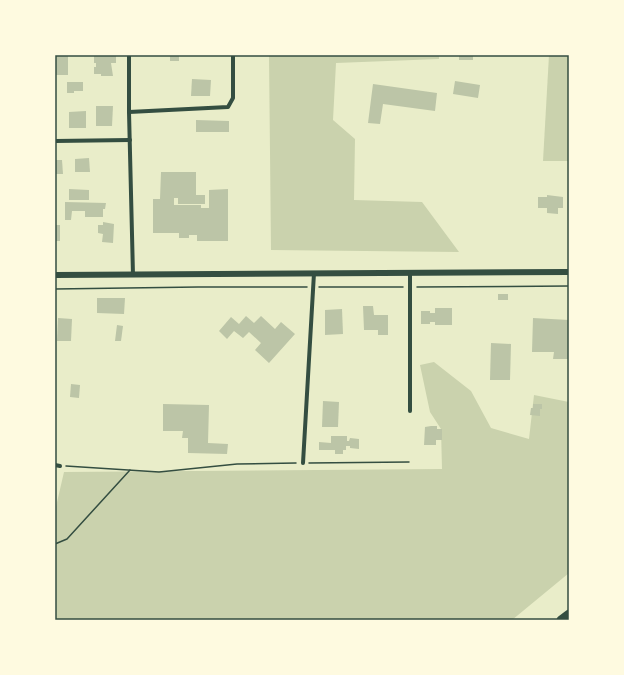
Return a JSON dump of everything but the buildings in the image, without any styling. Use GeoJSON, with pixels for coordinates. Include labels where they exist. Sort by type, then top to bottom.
{"type":"FeatureCollection","features":[{"type":"Feature","properties":{"kind":"highway"},"geometry":{"type":"LineString","coordinates":[[561,620],[569,614]]}},
{"type":"Feature","properties":{"kind":"street"},"geometry":{"type":"LineString","coordinates":[[129,55],[133,275]]}},
{"type":"Feature","properties":{"kind":"street"},"geometry":{"type":"LineString","coordinates":[[129,112],[228,107],[233,98],[233,55]]}},
{"type":"Feature","properties":{"kind":"street"},"geometry":{"type":"LineString","coordinates":[[55,141],[130,140]]}},
{"type":"Feature","properties":{"kind":"street"},"geometry":{"type":"LineString","coordinates":[[55,275],[569,272]]}},
{"type":"Feature","properties":{"kind":"street"},"geometry":{"type":"LineString","coordinates":[[303,463],[314,273]]}},
{"type":"Feature","properties":{"kind":"street"},"geometry":{"type":"LineString","coordinates":[[410,273],[410,411]]}},
{"type":"Feature","properties":{"kind":"street"},"geometry":{"type":"LineString","coordinates":[[55,465],[60,466]]}},
{"type":"Feature","properties":{"kind":"path"},"geometry":{"type":"LineString","coordinates":[[322,287],[569,286]]}},
{"type":"Feature","properties":{"kind":"path"},"geometry":{"type":"LineString","coordinates":[[55,289],[305,287]]}},
{"type":"Feature","properties":{"kind":"path"},"geometry":{"type":"LineString","coordinates":[[60,466],[159,472],[237,464],[409,462]]}},
{"type":"Feature","properties":{"kind":"path"},"geometry":{"type":"LineString","coordinates":[[55,544],[67,539],[130,470]]}},
{"type":"Feature","properties":{"kind":"green space"},"geometry":{"type":"Polygon","coordinates":[[[269,55],[439,55],[439,59],[336,63],[333,120],[355,139],[354,200],[422,202],[459,252],[271,250],[269,55]]]}},
{"type":"Feature","properties":{"kind":"green space"},"geometry":{"type":"Polygon","coordinates":[[[549,55],[569,55],[569,161],[543,161],[549,55]]]}},
{"type":"Feature","properties":{"kind":"green space"},"geometry":{"type":"Polygon","coordinates":[[[434,362],[471,391],[491,428],[529,439],[534,395],[569,402],[569,573],[512,620],[55,620],[55,511],[64,472],[442,469],[441,429],[430,412],[420,365],[434,362]]]}}]}
